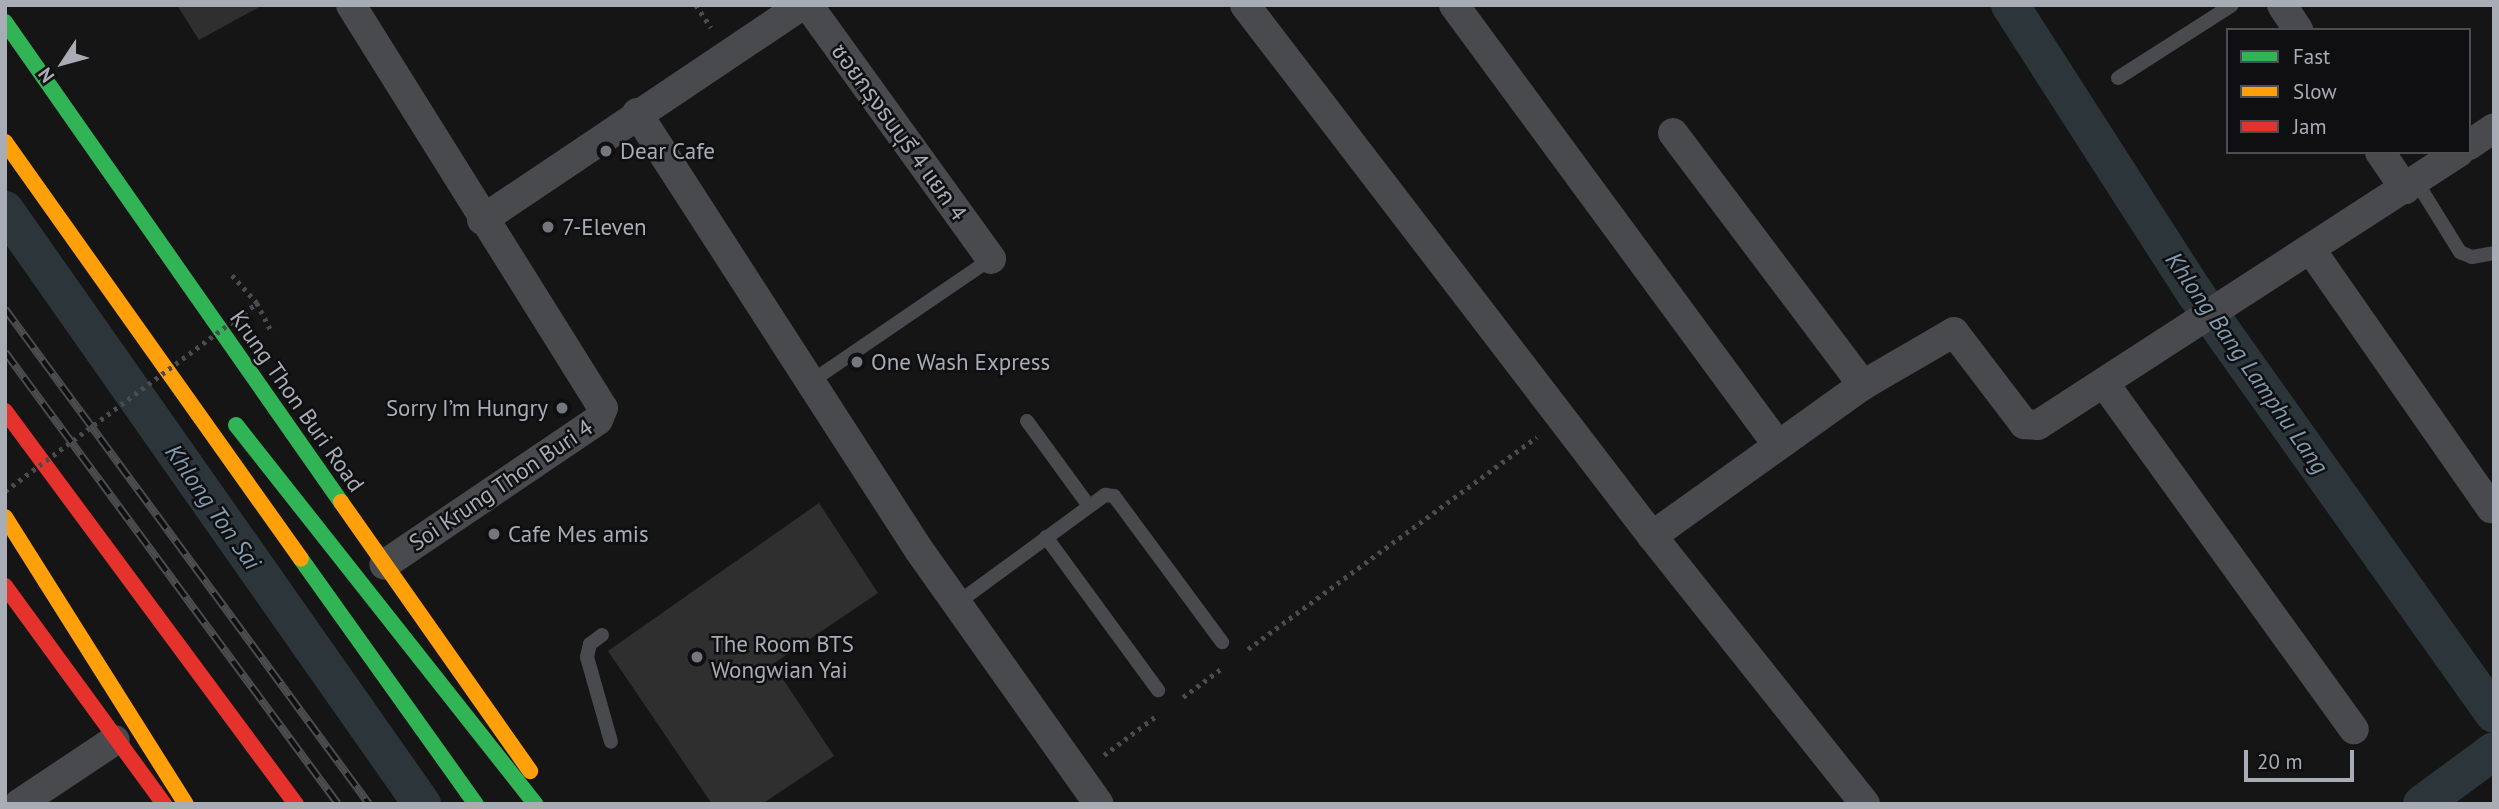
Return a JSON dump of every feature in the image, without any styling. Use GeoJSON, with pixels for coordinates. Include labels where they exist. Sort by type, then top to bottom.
{"type":"FeatureCollection","features":[{"type":"Feature","properties":{"kind":"main road","name":"Krung Thon Buri Road"},"geometry":{"type":"LineString","coordinates":[[5,22],[553,804]]}},
{"type":"Feature","properties":{"kind":"main road"},"geometry":{"type":"LineString","coordinates":[[5,142],[476,804]]}},
{"type":"Feature","properties":{"kind":"main road"},"geometry":{"type":"LineString","coordinates":[[55,213],[172,348]]}},
{"type":"Feature","properties":{"kind":"main road"},"geometry":{"type":"LineString","coordinates":[[5,411],[296,804]]}},
{"type":"Feature","properties":{"kind":"main road"},"geometry":{"type":"LineString","coordinates":[[225,411],[535,804]]}},
{"type":"Feature","properties":{"kind":"main road"},"geometry":{"type":"LineString","coordinates":[[5,517],[186,804]]}},
{"type":"Feature","properties":{"kind":"main road"},"geometry":{"type":"LineString","coordinates":[[5,586],[164,804]]}},
{"type":"Feature","properties":{"kind":"street"},"geometry":{"type":"LineString","coordinates":[[351,5],[482,220],[637,113],[802,5]]}},
{"type":"Feature","properties":{"kind":"street","name":"ซอยกรุงธนบุรี 4 แยก 4"},"geometry":{"type":"LineString","coordinates":[[808,5],[991,258]]}},
{"type":"Feature","properties":{"kind":"street"},"geometry":{"type":"LineString","coordinates":[[1245,5],[1652,536],[1865,804]]}},
{"type":"Feature","properties":{"kind":"street"},"geometry":{"type":"LineString","coordinates":[[1454,5],[1777,444]]}},
{"type":"Feature","properties":{"kind":"street"},"geometry":{"type":"LineString","coordinates":[[2282,5],[2297,28]]}},
{"type":"Feature","properties":{"kind":"street"},"geometry":{"type":"LineString","coordinates":[[637,113],[809,383],[957,604],[1099,804]]}},
{"type":"Feature","properties":{"kind":"street"},"geometry":{"type":"LineString","coordinates":[[2471,144],[2494,128]]}},
{"type":"Feature","properties":{"kind":"street"},"geometry":{"type":"LineString","coordinates":[[1673,133],[1863,385]]}},
{"type":"Feature","properties":{"kind":"street"},"geometry":{"type":"LineString","coordinates":[[2382,154],[2410,185]]}},
{"type":"Feature","properties":{"kind":"street"},"geometry":{"type":"LineString","coordinates":[[1652,536],[1863,385],[1954,332],[2031,428],[2237,299],[2456,154]]}},
{"type":"Feature","properties":{"kind":"street","name":"Soi Krung Thon Buri 4"},"geometry":{"type":"LineString","coordinates":[[384,565],[603,414],[600,402],[482,220]]}},
{"type":"Feature","properties":{"kind":"street"},"geometry":{"type":"LineString","coordinates":[[2311,250],[2491,508]]}},
{"type":"Feature","properties":{"kind":"street"},"geometry":{"type":"LineString","coordinates":[[2104,383],[2354,729]]}},
{"type":"Feature","properties":{"kind":"street"},"geometry":{"type":"LineString","coordinates":[[19,804],[115,740]]}},
{"type":"Feature","properties":{"kind":"lane"},"geometry":{"type":"LineString","coordinates":[[2118,78],[2232,5]]}},
{"type":"Feature","properties":{"kind":"lane"},"geometry":{"type":"LineString","coordinates":[[2410,185],[2460,252],[2472,257],[2494,253]]}},
{"type":"Feature","properties":{"kind":"lane"},"geometry":{"type":"LineString","coordinates":[[809,383],[991,258]]}},
{"type":"Feature","properties":{"kind":"lane"},"geometry":{"type":"LineString","coordinates":[[1027,421],[1089,506]]}},
{"type":"Feature","properties":{"kind":"lane"},"geometry":{"type":"LineString","coordinates":[[957,604],[1105,495],[1121,502],[1222,642]]}},
{"type":"Feature","properties":{"kind":"lane"},"geometry":{"type":"LineString","coordinates":[[1046,537],[1158,690]]}},
{"type":"Feature","properties":{"kind":"lane"},"geometry":{"type":"LineString","coordinates":[[602,635],[590,644],[587,657],[611,742]]}},
{"type":"Feature","properties":{"kind":"path"},"geometry":{"type":"LineString","coordinates":[[5,491],[257,303]]}},
{"type":"Feature","properties":{"kind":"path"},"geometry":{"type":"LineString","coordinates":[[1421,523],[1562,419]]}},
{"type":"Feature","properties":{"kind":"building"},"geometry":{"type":"Polygon","coordinates":[[[177,5],[263,5],[199,40],[177,5]]]}},
{"type":"Feature","properties":{"kind":"building","name":"The Room BTS Wongwian Yai"},"geometry":{"type":"Polygon","coordinates":[[[819,503],[878,593],[773,664],[834,756],[762,804],[712,804],[608,651],[819,503]]]}},
{"type":"Feature","properties":{"kind":"waterway","name":"Khlong Bang Lamphu Lang"},"geometry":{"type":"LineString","coordinates":[[2010,5],[2195,293],[2494,714]]}},
{"type":"Feature","properties":{"kind":"waterway","name":"Khlong Ton Sai"},"geometry":{"type":"LineString","coordinates":[[5,210],[422,804]]}},
{"type":"Feature","properties":{"kind":"waterway"},"geometry":{"type":"LineString","coordinates":[[2422,804],[2494,751]]}},
{"type":"Feature","properties":{"kind":"railway"},"geometry":{"type":"LineString","coordinates":[[5,309],[369,804]]}},
{"type":"Feature","properties":{"kind":"railway"},"geometry":{"type":"LineString","coordinates":[[5,352],[338,804]]}},
{"type":"Feature","properties":{"kind":"traffic: fast"},"geometry":{"type":"LineString","coordinates":[[5,22],[341,502]]}},
{"type":"Feature","properties":{"kind":"traffic: fast"},"geometry":{"type":"LineString","coordinates":[[236,425],[535,804]]}},
{"type":"Feature","properties":{"kind":"traffic: fast"},"geometry":{"type":"LineString","coordinates":[[301,559],[476,804]]}},
{"type":"Feature","properties":{"kind":"traffic: slow"},"geometry":{"type":"LineString","coordinates":[[5,142],[301,559]]}},
{"type":"Feature","properties":{"kind":"traffic: slow"},"geometry":{"type":"LineString","coordinates":[[341,502],[530,771]]}},
{"type":"Feature","properties":{"kind":"traffic: slow"},"geometry":{"type":"LineString","coordinates":[[5,517],[186,804]]}},
{"type":"Feature","properties":{"kind":"traffic: jam"},"geometry":{"type":"LineString","coordinates":[[5,411],[296,804]]}},
{"type":"Feature","properties":{"kind":"traffic: jam"},"geometry":{"type":"LineString","coordinates":[[5,586],[164,804]]}},
{"type":"Feature","properties":{"kind":"place","name":"Dear Cafe"},"geometry":{"type":"Point","coordinates":[606,151]}},
{"type":"Feature","properties":{"kind":"place","name":"7-Eleven"},"geometry":{"type":"Point","coordinates":[548,227]}},
{"type":"Feature","properties":{"kind":"place","name":"One Wash Express"},"geometry":{"type":"Point","coordinates":[857,362]}},
{"type":"Feature","properties":{"kind":"place","name":"Sorry I’m Hungry"},"geometry":{"type":"Point","coordinates":[562,408]}},
{"type":"Feature","properties":{"kind":"place","name":"Cafe Mes amis"},"geometry":{"type":"Point","coordinates":[494,534]}},
{"type":"Feature","properties":{"kind":"place","name":"The Room BTS Wongwian Yai"},"geometry":{"type":"Point","coordinates":[697,657]}}]}
